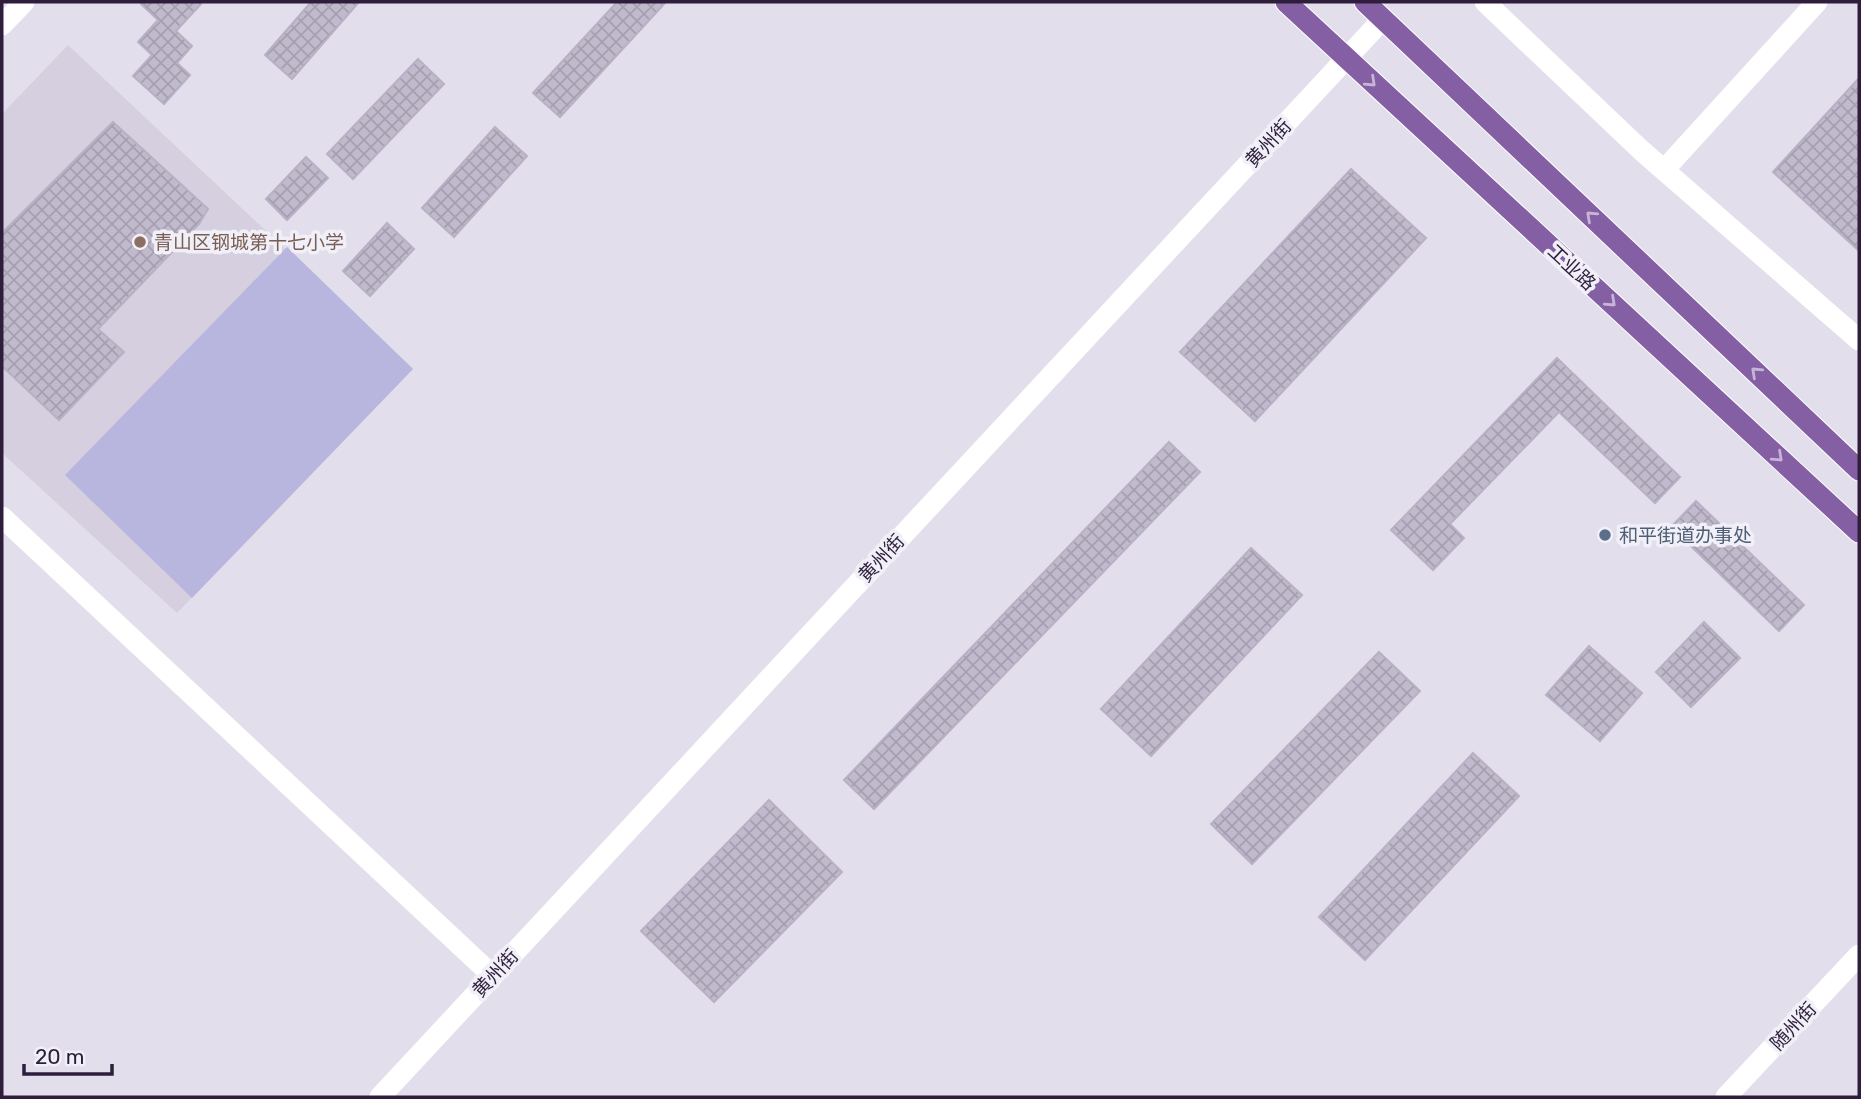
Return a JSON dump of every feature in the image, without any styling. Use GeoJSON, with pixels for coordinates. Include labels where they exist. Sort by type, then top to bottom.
{"type":"FeatureCollection","features":[{"type":"Feature","properties":{"kind":"main road","name":"工业路"},"geometry":{"type":"LineString","coordinates":[[1286,2],[1859,532]]}},
{"type":"Feature","properties":{"kind":"main road"},"geometry":{"type":"LineString","coordinates":[[1365,2],[1859,470]]}},
{"type":"Feature","properties":{"kind":"street"},"geometry":{"type":"LineString","coordinates":[[2,25],[24,2]]}},
{"type":"Feature","properties":{"kind":"street"},"geometry":{"type":"LineString","coordinates":[[1485,2],[1664,170],[1859,340]]}},
{"type":"Feature","properties":{"kind":"street"},"geometry":{"type":"LineString","coordinates":[[1664,170],[1817,2]]}},
{"type":"Feature","properties":{"kind":"street","name":"黄州街"},"geometry":{"type":"LineString","coordinates":[[380,1097],[1383,19]]}},
{"type":"Feature","properties":{"kind":"street"},"geometry":{"type":"LineString","coordinates":[[2,517],[493,976]]}},
{"type":"Feature","properties":{"kind":"street","name":"随州街"},"geometry":{"type":"LineString","coordinates":[[1726,1097],[1859,955]]}},
{"type":"Feature","properties":{"kind":"shaded area","name":"青山区钢城第十七小学"},"geometry":{"type":"Polygon","coordinates":[[[68,45],[413,369],[177,613],[2,453],[2,114],[68,45]]]}},
{"type":"Feature","properties":{"kind":"shaded area"},"geometry":{"type":"Polygon","coordinates":[[[287,247],[413,369],[192,598],[65,475],[287,247]]]}},
{"type":"Feature","properties":{"kind":"building"},"geometry":{"type":"Polygon","coordinates":[[[311,2],[359,2],[292,79],[265,55],[311,2]]]}},
{"type":"Feature","properties":{"kind":"building"},"geometry":{"type":"Polygon","coordinates":[[[617,2],[666,2],[560,117],[533,93],[617,2]]]}},
{"type":"Feature","properties":{"kind":"building"},"geometry":{"type":"Polygon","coordinates":[[[141,4],[201,4],[176,31],[192,46],[177,63],[190,75],[164,104],[133,76],[152,55],[138,42],[158,20],[141,4]]]}},
{"type":"Feature","properties":{"kind":"building"},"geometry":{"type":"Polygon","coordinates":[[[418,59],[444,84],[353,179],[327,154],[418,59]]]}},
{"type":"Feature","properties":{"kind":"building"},"geometry":{"type":"Polygon","coordinates":[[[1859,78],[1859,251],[1773,172],[1859,78]]]}},
{"type":"Feature","properties":{"kind":"building"},"geometry":{"type":"Polygon","coordinates":[[[113,122],[208,209],[199,224],[98,329],[124,352],[59,420],[2,366],[2,233],[113,122]]]}},
{"type":"Feature","properties":{"kind":"building"},"geometry":{"type":"Polygon","coordinates":[[[495,127],[527,156],[454,237],[422,208],[495,127]]]}},
{"type":"Feature","properties":{"kind":"building"},"geometry":{"type":"Polygon","coordinates":[[[306,157],[328,178],[287,220],[266,199],[306,157]]]}},
{"type":"Feature","properties":{"kind":"building"},"geometry":{"type":"Polygon","coordinates":[[[1351,169],[1426,238],[1255,421],[1180,352],[1351,169]]]}},
{"type":"Feature","properties":{"kind":"building"},"geometry":{"type":"Polygon","coordinates":[[[387,223],[414,249],[370,296],[343,271],[387,223]]]}},
{"type":"Feature","properties":{"kind":"building"},"geometry":{"type":"Polygon","coordinates":[[[1557,358],[1680,477],[1655,503],[1559,412],[1450,524],[1464,538],[1433,570],[1391,530],[1557,358]]]}},
{"type":"Feature","properties":{"kind":"building"},"geometry":{"type":"Polygon","coordinates":[[[1169,442],[1200,472],[874,809],[844,780],[1169,442]]]}},
{"type":"Feature","properties":{"kind":"building"},"geometry":{"type":"Polygon","coordinates":[[[1696,501],[1804,605],[1779,631],[1671,527],[1696,501]]]}},
{"type":"Feature","properties":{"kind":"building"},"geometry":{"type":"Polygon","coordinates":[[[1251,548],[1302,595],[1151,756],[1101,709],[1251,548]]]}},
{"type":"Feature","properties":{"kind":"building"},"geometry":{"type":"Polygon","coordinates":[[[1704,622],[1740,658],[1691,707],[1656,672],[1704,622]]]}},
{"type":"Feature","properties":{"kind":"building"},"geometry":{"type":"Polygon","coordinates":[[[1589,646],[1642,693],[1600,741],[1546,695],[1589,646]]]}},
{"type":"Feature","properties":{"kind":"building"},"geometry":{"type":"Polygon","coordinates":[[[1379,652],[1420,691],[1252,864],[1211,824],[1379,652]]]}},
{"type":"Feature","properties":{"kind":"building"},"geometry":{"type":"Polygon","coordinates":[[[1473,753],[1519,796],[1365,960],[1319,917],[1473,753]]]}},
{"type":"Feature","properties":{"kind":"building"},"geometry":{"type":"Polygon","coordinates":[[[769,800],[842,872],[714,1002],[641,931],[769,800]]]}},
{"type":"Feature","properties":{"kind":"place","name":"青山区钢城第十七小学"},"geometry":{"type":"Point","coordinates":[140,242]}},
{"type":"Feature","properties":{"kind":"place","name":"和平街道办事处"},"geometry":{"type":"Point","coordinates":[1605,535]}}]}
